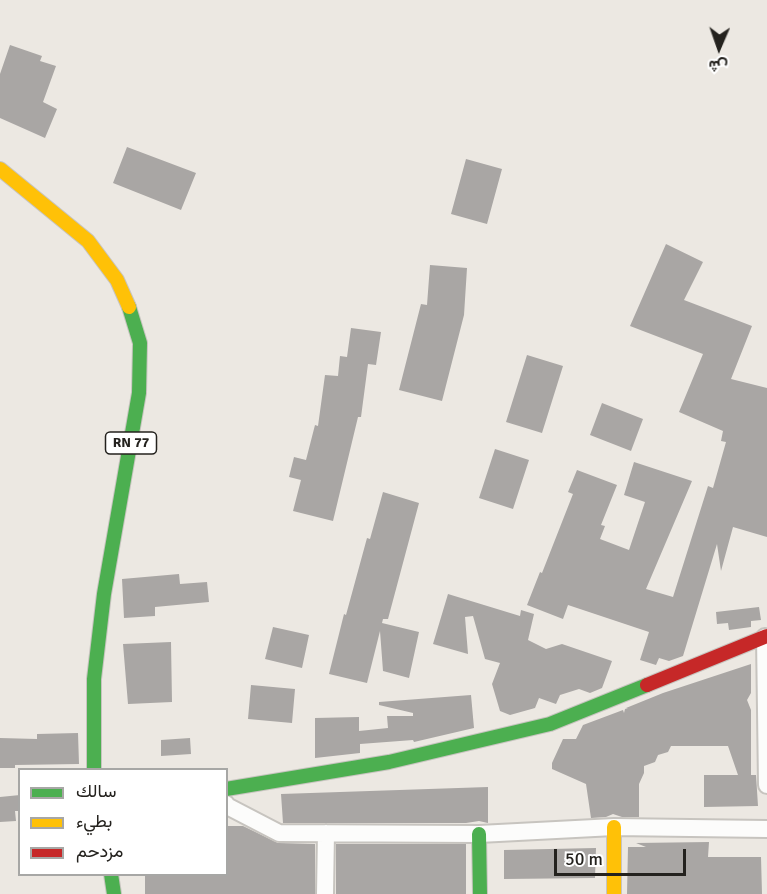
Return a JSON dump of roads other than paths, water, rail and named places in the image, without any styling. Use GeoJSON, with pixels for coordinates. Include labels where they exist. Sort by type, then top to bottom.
{"type":"FeatureCollection","features":[{"type":"Feature","properties":{"kind":"street","name":"RN 77"},"geometry":{"type":"LineString","coordinates":[[0,169],[88,241],[117,279],[131,311],[140,343],[139,393],[104,594],[94,679],[94,768]]}},
{"type":"Feature","properties":{"kind":"street"},"geometry":{"type":"LineString","coordinates":[[228,789],[389,762],[550,724],[766,636],[767,785]]}},
{"type":"Feature","properties":{"kind":"street"},"geometry":{"type":"LineString","coordinates":[[228,807],[279,833],[479,834],[614,827],[767,829]]}},
{"type":"Feature","properties":{"kind":"street"},"geometry":{"type":"LineString","coordinates":[[614,827],[614,894]]}},
{"type":"Feature","properties":{"kind":"street"},"geometry":{"type":"LineString","coordinates":[[326,833],[326,894]]}},
{"type":"Feature","properties":{"kind":"street"},"geometry":{"type":"LineString","coordinates":[[479,834],[480,894]]}},
{"type":"Feature","properties":{"kind":"street"},"geometry":{"type":"LineString","coordinates":[[111,876],[114,894]]}}]}
